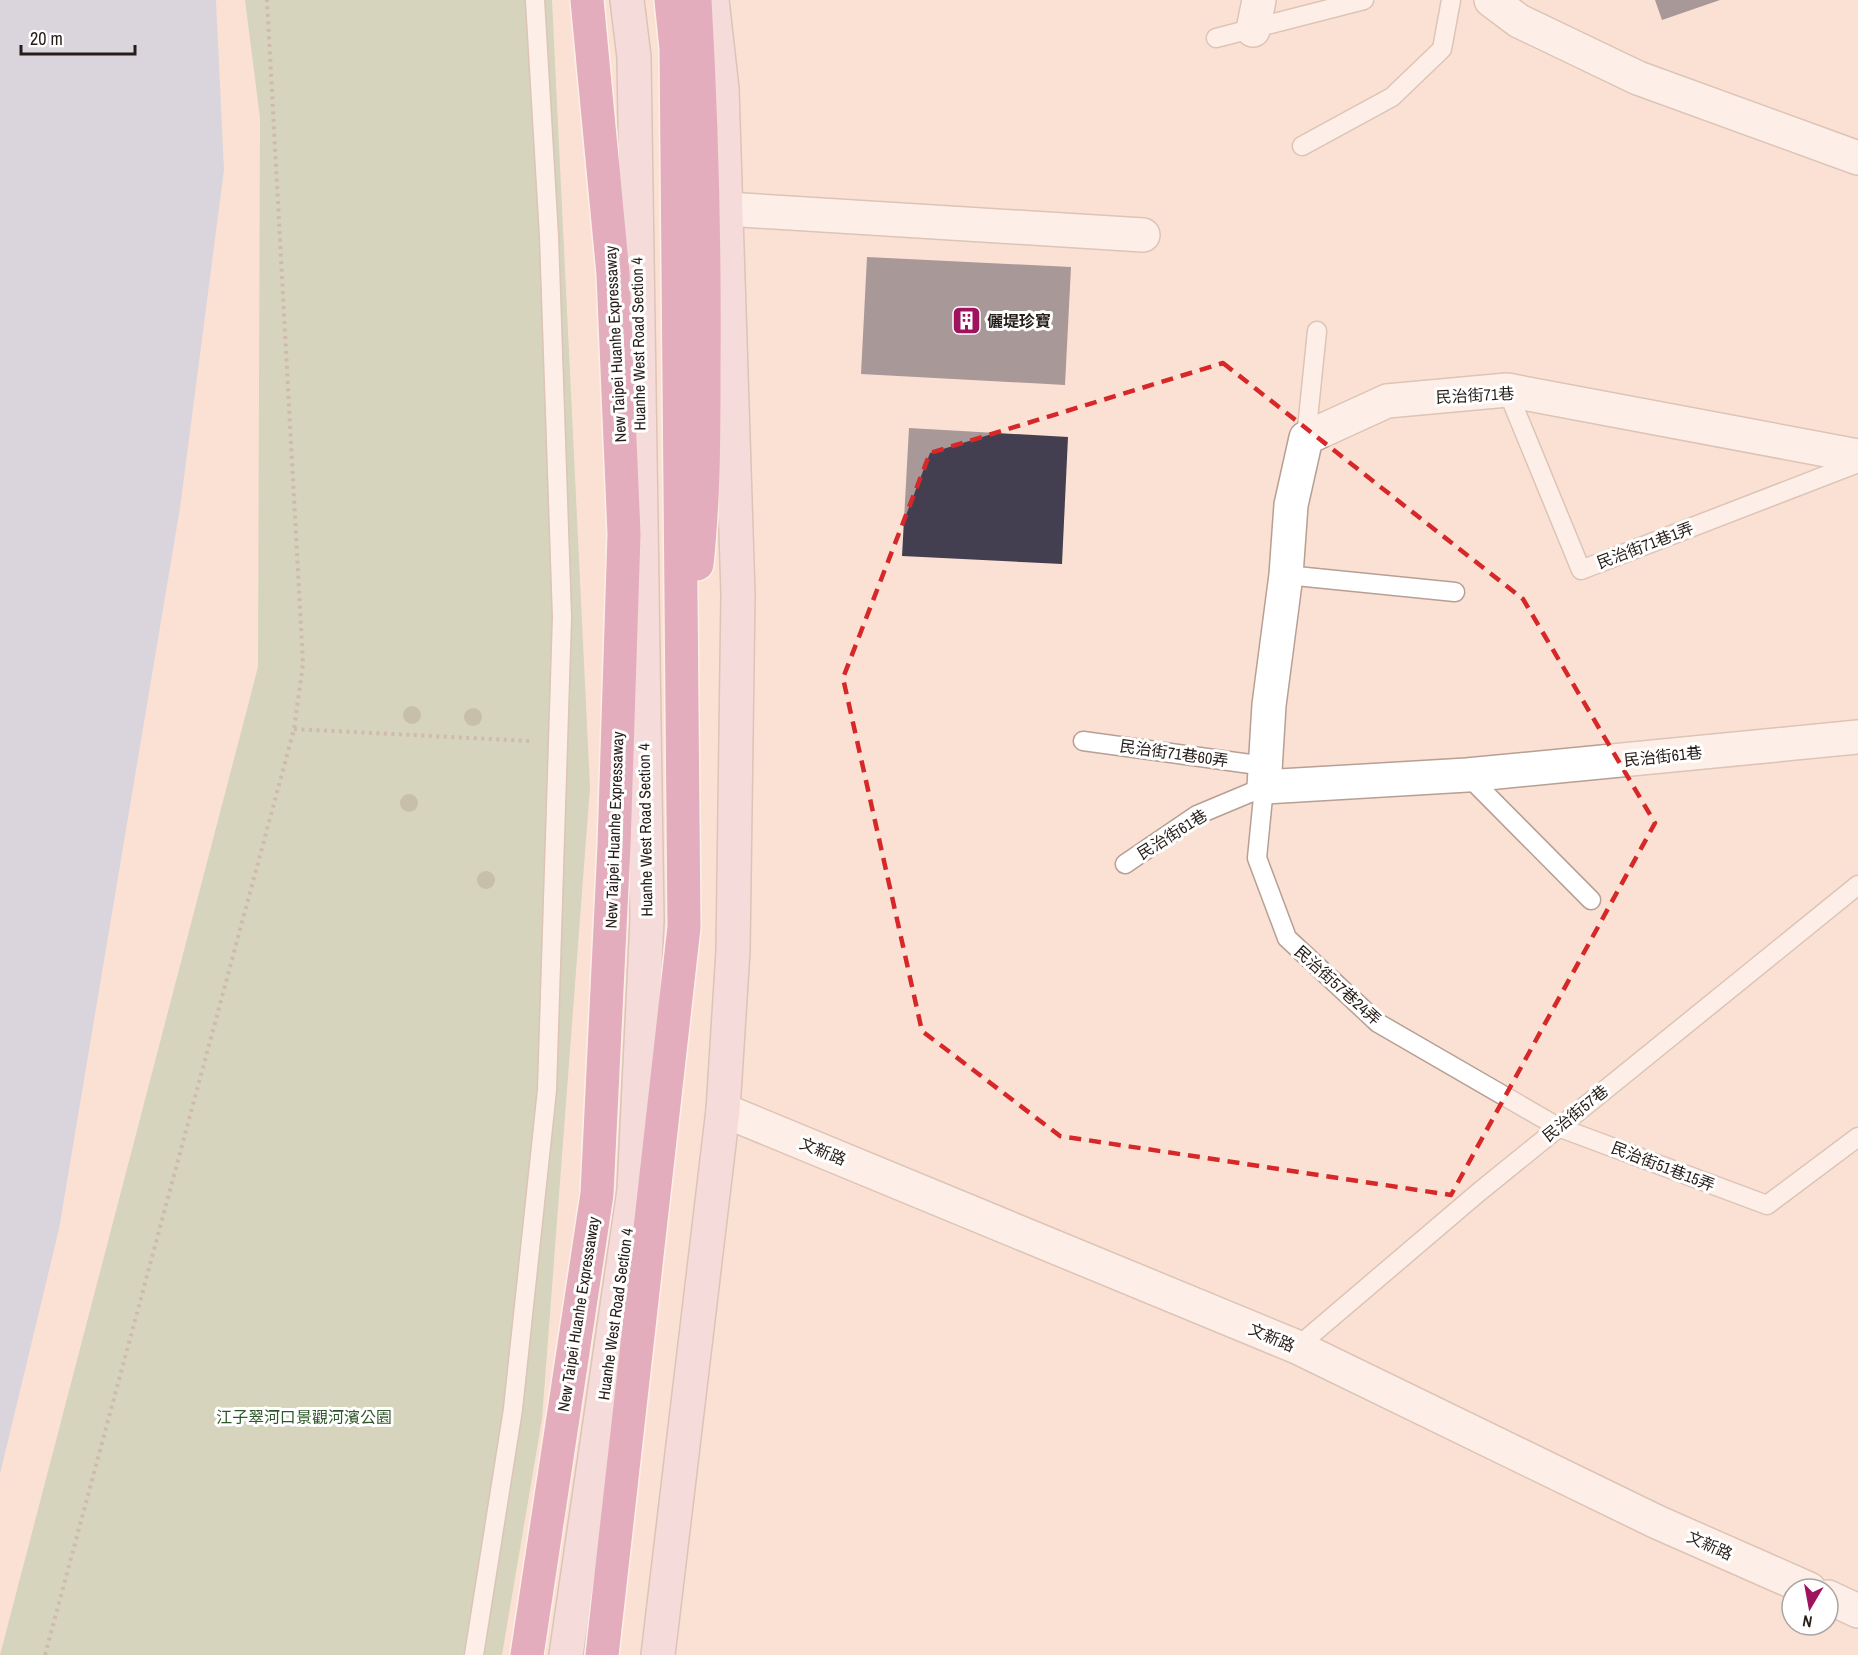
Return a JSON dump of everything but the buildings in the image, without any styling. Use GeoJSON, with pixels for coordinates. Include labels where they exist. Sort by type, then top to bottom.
{"type":"FeatureCollection","features":[{"type":"Feature","properties":{"kind":"highway","name":"New Taipei Huanhe Expressaway"},"geometry":{"type":"LineString","coordinates":[[527,1655],[597,1194],[614,846],[624,534],[613,274],[587,0]]}},
{"type":"Feature","properties":{"kind":"highway"},"geometry":{"type":"LineString","coordinates":[[602,1655],[684,927],[676,48],[671,0]]}},
{"type":"Feature","properties":{"kind":"highway"},"geometry":{"type":"LineString","coordinates":[[681,730],[703,505],[705,307],[701,101],[695,0]]}},
{"type":"Feature","properties":{"kind":"main road","name":"Huanhe West Road Section 4"},"geometry":{"type":"LineString","coordinates":[[566,1655],[633,1190],[647,920],[634,57],[627,0]]}},
{"type":"Feature","properties":{"kind":"main road"},"geometry":{"type":"LineString","coordinates":[[658,1655],[723,1110],[733,951],[738,594],[722,89],[712,0]]}},
{"type":"Feature","properties":{"kind":"street"},"geometry":{"type":"LineString","coordinates":[[1491,0],[1520,21],[1638,78],[1858,158]]}},
{"type":"Feature","properties":{"kind":"street"},"geometry":{"type":"LineString","coordinates":[[726,208],[1143,236]]}},
{"type":"Feature","properties":{"kind":"street","name":"民治街71巷"},"geometry":{"type":"LineString","coordinates":[[1306,438],[1387,401],[1507,390],[1858,456]]}},
{"type":"Feature","properties":{"kind":"street"},"geometry":{"type":"LineString","coordinates":[[1264,776],[1286,575],[1291,505],[1306,438]]}},
{"type":"Feature","properties":{"kind":"street","name":"民治街61巷"},"geometry":{"type":"LineString","coordinates":[[1264,776],[1467,775],[1858,737]]}},
{"type":"Feature","properties":{"kind":"street","name":"文新路"},"geometry":{"type":"LineString","coordinates":[[723,1110],[1297,1347],[1657,1522],[1782,1577]]}},
{"type":"Feature","properties":{"kind":"street"},"geometry":{"type":"LineString","coordinates":[[1840,1603],[1858,1611]]}},
{"type":"Feature","properties":{"kind":"lane"},"geometry":{"type":"LineString","coordinates":[[474,1655],[513,1409],[547,1090],[562,617],[549,236],[535,0]]}},
{"type":"Feature","properties":{"kind":"lane"},"geometry":{"type":"LineString","coordinates":[[1216,38],[1256,15],[1364,0]]}},
{"type":"Feature","properties":{"kind":"lane"},"geometry":{"type":"LineString","coordinates":[[1302,146],[1392,97],[1442,49],[1451,0]]}},
{"type":"Feature","properties":{"kind":"lane"},"geometry":{"type":"LineString","coordinates":[[1306,438],[1317,331]]}},
{"type":"Feature","properties":{"kind":"lane","name":"民治街71巷1弄"},"geometry":{"type":"LineString","coordinates":[[1507,390],[1581,570],[1858,463]]}},
{"type":"Feature","properties":{"kind":"lane"},"geometry":{"type":"LineString","coordinates":[[1286,575],[1455,592]]}},
{"type":"Feature","properties":{"kind":"lane","name":"民治街71巷60弄"},"geometry":{"type":"LineString","coordinates":[[1083,741],[1264,776]]}},
{"type":"Feature","properties":{"kind":"lane"},"geometry":{"type":"LineString","coordinates":[[1467,775],[1591,900]]}},
{"type":"Feature","properties":{"kind":"lane","name":"民治街61巷"},"geometry":{"type":"LineString","coordinates":[[1125,864],[1197,815],[1264,776]]}},
{"type":"Feature","properties":{"kind":"lane","name":"民治街57巷24弄"},"geometry":{"type":"LineString","coordinates":[[1264,776],[1257,858],[1287,938],[1378,1023],[1558,1127]]}},
{"type":"Feature","properties":{"kind":"lane","name":"民治街57巷"},"geometry":{"type":"LineString","coordinates":[[1297,1347],[1558,1127],[1858,885]]}},
{"type":"Feature","properties":{"kind":"lane","name":"民治街51巷15弄"},"geometry":{"type":"LineString","coordinates":[[1558,1127],[1767,1205],[1858,1137]]}},
{"type":"Feature","properties":{"kind":"path"},"geometry":{"type":"LineString","coordinates":[[45,1655],[294,729],[303,664],[267,0]]}},
{"type":"Feature","properties":{"kind":"path"},"geometry":{"type":"LineString","coordinates":[[294,729],[558,742]]}},
{"type":"Feature","properties":{"kind":"highlighted area"},"geometry":{"type":"Polygon","coordinates":[[[1223,363],[1523,599],[1655,823],[1451,1195],[1060,1136],[922,1031],[843,678],[930,453],[1223,363]]]}},
{"type":"Feature","properties":{"kind":"green space","name":"江子翠河口景觀河濱公園"},"geometry":{"type":"Polygon","coordinates":[[[245,0],[552,0],[590,787],[542,1419],[502,1655],[0,1655],[258,667],[260,118],[245,0]]]}},
{"type":"Feature","properties":{"kind":"water"},"geometry":{"type":"Polygon","coordinates":[[[0,0],[216,0],[224,170],[180,508],[59,1229],[0,1474],[0,0]]]}},
{"type":"Feature","properties":{"kind":"place","name":"儷堤珍寶"},"geometry":{"type":"Point","coordinates":[966,321]}}]}
